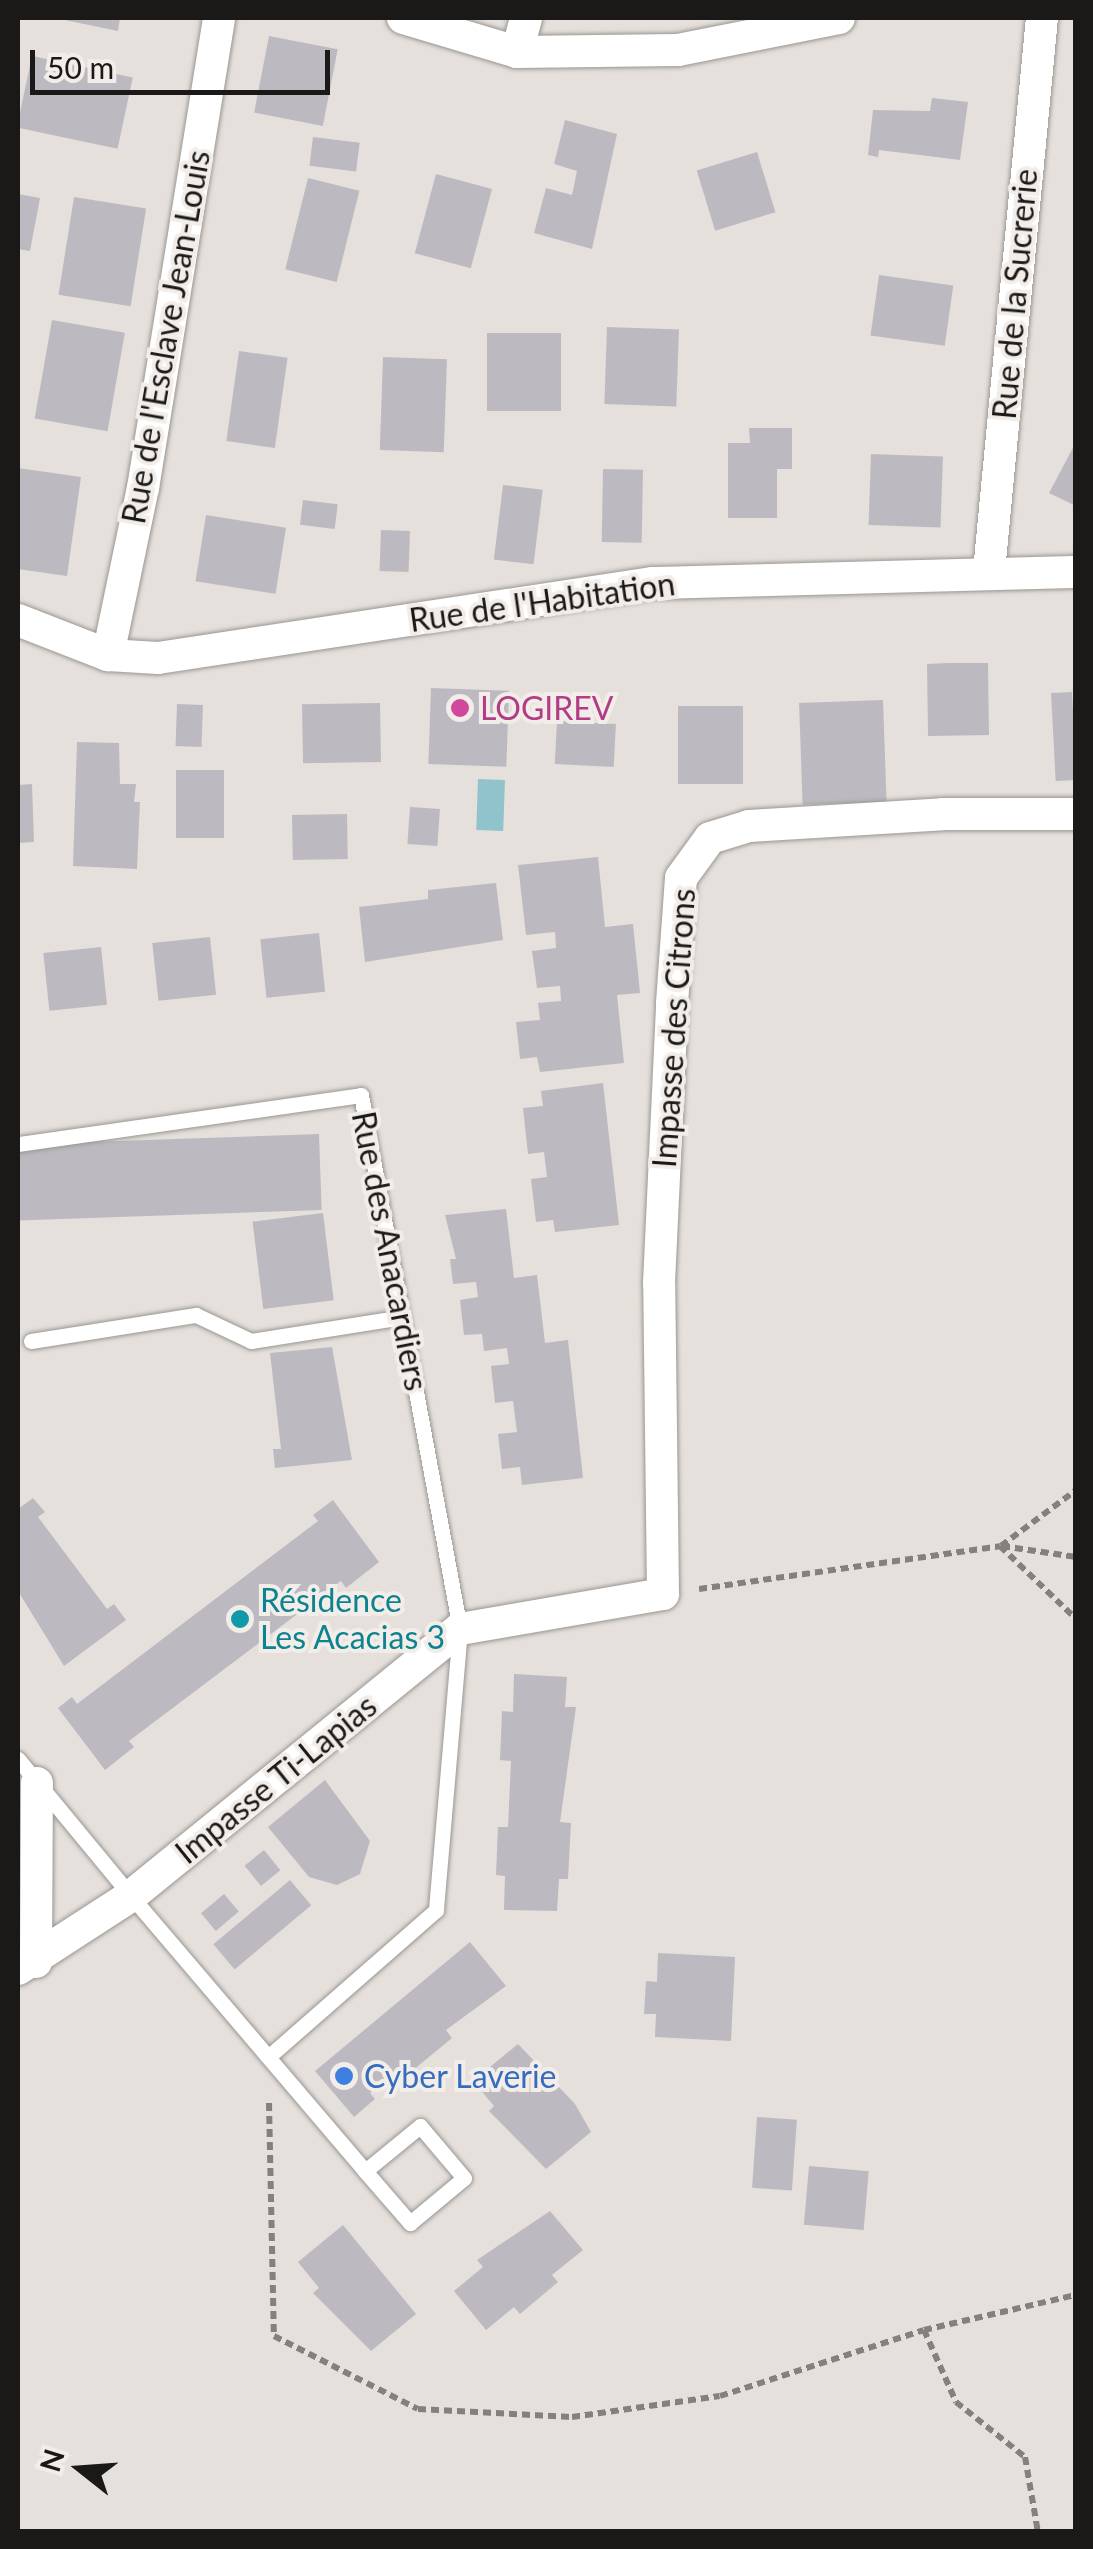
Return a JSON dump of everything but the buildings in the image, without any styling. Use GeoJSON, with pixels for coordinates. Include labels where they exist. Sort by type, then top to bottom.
{"type":"FeatureCollection","features":[{"type":"Feature","properties":{"kind":"street","name":"Rue de l'Esclave Jean-Louis"},"geometry":{"type":"LineString","coordinates":[[108,656],[143,488],[220,18]]}},
{"type":"Feature","properties":{"kind":"street"},"geometry":{"type":"LineString","coordinates":[[403,18],[517,52],[678,50],[839,18]]}},
{"type":"Feature","properties":{"kind":"street"},"geometry":{"type":"LineString","coordinates":[[517,52],[526,18]]}},
{"type":"Feature","properties":{"kind":"street","name":"Rue de la Sucrerie"},"geometry":{"type":"LineString","coordinates":[[989,571],[1042,18]]}},
{"type":"Feature","properties":{"kind":"street","name":"Rue de l'Habitation"},"geometry":{"type":"LineString","coordinates":[[18,620],[108,656],[158,658],[653,583],[989,571],[1076,572]]}},
{"type":"Feature","properties":{"kind":"street","name":"Impasse des Citrons"},"geometry":{"type":"LineString","coordinates":[[663,1594],[659,1282],[681,878],[710,838],[750,826],[943,814],[1076,814]]}},
{"type":"Feature","properties":{"kind":"street","name":"Impasse Ti-Lapias"},"geometry":{"type":"LineString","coordinates":[[27,1966],[131,1896],[460,1630],[663,1594]]}},
{"type":"Feature","properties":{"kind":"street"},"geometry":{"type":"LineString","coordinates":[[27,1771],[27,1966]]}},
{"type":"Feature","properties":{"kind":"lane","name":"Rue des Anacardiers"},"geometry":{"type":"LineString","coordinates":[[18,1144],[361,1095],[460,1630],[436,1910],[268,2057]]}},
{"type":"Feature","properties":{"kind":"lane"},"geometry":{"type":"LineString","coordinates":[[31,1341],[196,1315],[251,1341],[402,1317]]}},
{"type":"Feature","properties":{"kind":"lane"},"geometry":{"type":"LineString","coordinates":[[27,1771],[131,1896],[410,2224],[464,2178],[420,2126],[365,2171]]}},
{"type":"Feature","properties":{"kind":"path"},"geometry":{"type":"LineString","coordinates":[[1000,1546],[1076,1490]]}},
{"type":"Feature","properties":{"kind":"path"},"geometry":{"type":"LineString","coordinates":[[1000,1546],[1076,1619]]}},
{"type":"Feature","properties":{"kind":"path"},"geometry":{"type":"LineString","coordinates":[[663,1594],[1000,1546],[1076,1556]]}},
{"type":"Feature","properties":{"kind":"path"},"geometry":{"type":"LineString","coordinates":[[268,2057],[274,2336],[418,2409],[572,2417],[720,2396],[924,2330],[1076,2295]]}},
{"type":"Feature","properties":{"kind":"path"},"geometry":{"type":"LineString","coordinates":[[924,2330],[956,2402],[1025,2457],[1038,2532]]}},
{"type":"Feature","properties":{"kind":"water"},"geometry":{"type":"Polygon","coordinates":[[[478,779],[505,780],[503,831],[476,830],[478,779]]]}},
{"type":"Feature","properties":{"kind":"place","name":"LOGIREV"},"geometry":{"type":"Point","coordinates":[460,708]}},
{"type":"Feature","properties":{"kind":"place","name":"Résidence Les Acacias 3"},"geometry":{"type":"Point","coordinates":[240,1619]}},
{"type":"Feature","properties":{"kind":"place","name":"Cyber Laverie"},"geometry":{"type":"Point","coordinates":[344,2076]}}]}
